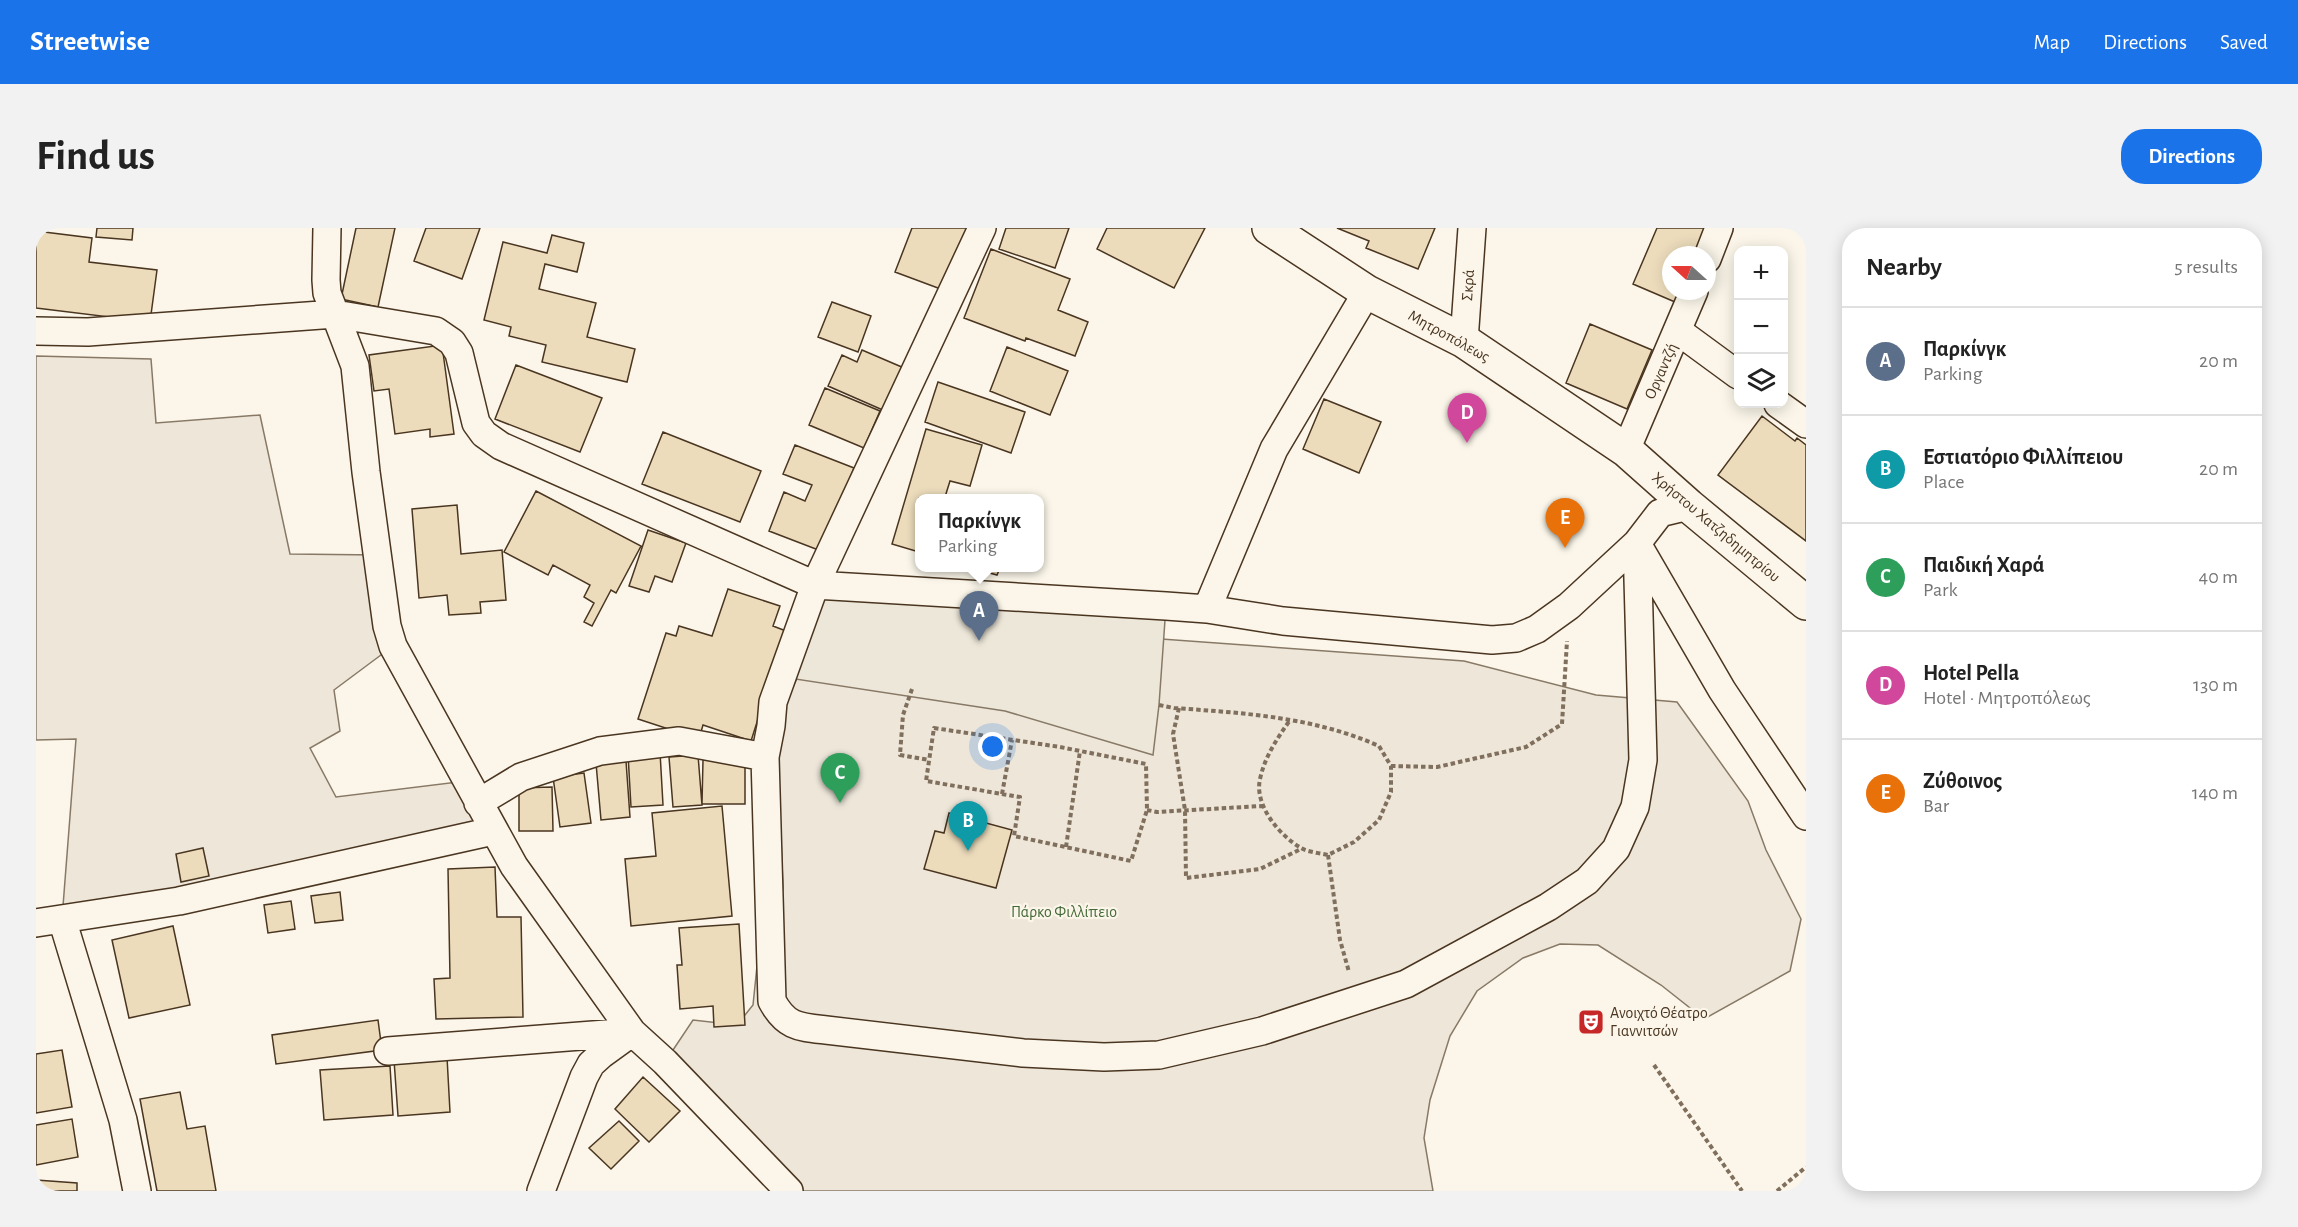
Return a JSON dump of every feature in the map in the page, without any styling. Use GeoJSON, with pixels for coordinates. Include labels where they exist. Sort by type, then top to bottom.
{"type":"FeatureCollection","features":[{"type":"Feature","properties":{"kind":"main road","name":"Μητροπόλεως"},"geometry":{"type":"LineString","coordinates":[[1269,228],[1367,292],[1464,341],[1626,450]]}},
{"type":"Feature","properties":{"kind":"main road","name":"Χρήστου Χατζηδημητρίου"},"geometry":{"type":"LineString","coordinates":[[1626,450],[1689,506],[1806,603]]}},
{"type":"Feature","properties":{"kind":"street"},"geometry":{"type":"LineString","coordinates":[[327,228],[326,280],[335,314],[355,366],[366,472],[389,636],[514,866],[632,1032],[665,1062],[789,1191]]}},
{"type":"Feature","properties":{"kind":"street"},"geometry":{"type":"LineString","coordinates":[[982,228],[815,585],[773,702],[765,757],[772,1001],[782,1017],[789,1023],[801,1027],[1023,1053],[1104,1057],[1159,1055],[1263,1031],[1406,984],[1548,907],[1587,881],[1616,849],[1635,807],[1643,760],[1637,543]]}},
{"type":"Feature","properties":{"kind":"street","name":"Σκρά"},"geometry":{"type":"LineString","coordinates":[[1464,341],[1472,228]]}},
{"type":"Feature","properties":{"kind":"street"},"geometry":{"type":"LineString","coordinates":[[1712,246],[1719,228]]}},
{"type":"Feature","properties":{"kind":"street"},"geometry":{"type":"LineString","coordinates":[[1208,609],[1274,449],[1367,292]]}},
{"type":"Feature","properties":{"kind":"street","name":"Οργαντζή"},"geometry":{"type":"LineString","coordinates":[[1626,450],[1690,300]]}},
{"type":"Feature","properties":{"kind":"street"},"geometry":{"type":"LineString","coordinates":[[36,330],[88,332],[335,314],[436,331],[444,336],[459,353],[476,423],[484,434],[501,446],[815,585],[1208,609],[1283,621],[1492,640],[1516,638],[1538,629],[1569,606],[1637,543],[1660,513],[1689,506]]}},
{"type":"Feature","properties":{"kind":"street"},"geometry":{"type":"LineString","coordinates":[[1678,331],[1734,372]]}},
{"type":"Feature","properties":{"kind":"street"},"geometry":{"type":"LineString","coordinates":[[1784,408],[1806,424]]}},
{"type":"Feature","properties":{"kind":"street"},"geometry":{"type":"LineString","coordinates":[[1637,543],[1722,690],[1806,816]]}},
{"type":"Feature","properties":{"kind":"street"},"geometry":{"type":"LineString","coordinates":[[478,803],[521,777],[600,751],[679,741],[765,757]]}},
{"type":"Feature","properties":{"kind":"street"},"geometry":{"type":"LineString","coordinates":[[137,1191],[123,1120],[49,921],[179,902],[493,831]]}},
{"type":"Feature","properties":{"kind":"street"},"geometry":{"type":"LineString","coordinates":[[388,1051],[632,1032]]}},
{"type":"Feature","properties":{"kind":"street"},"geometry":{"type":"LineString","coordinates":[[542,1191],[584,1077],[591,1064],[632,1032]]}},
{"type":"Feature","properties":{"kind":"path"},"geometry":{"type":"LineString","coordinates":[[1391,766],[1437,767],[1526,747],[1562,724],[1569,606]]}},
{"type":"Feature","properties":{"kind":"path"},"geometry":{"type":"LineString","coordinates":[[912,689],[903,715],[900,755],[929,760]]}},
{"type":"Feature","properties":{"kind":"path"},"geometry":{"type":"LineString","coordinates":[[1159,705],[1266,715],[1328,726],[1379,746],[1391,766],[1391,792],[1380,820],[1354,842],[1328,855],[1302,849],[1281,832],[1262,806],[1259,781],[1271,747],[1290,720]]}},
{"type":"Feature","properties":{"kind":"path"},"geometry":{"type":"LineString","coordinates":[[1179,708],[1173,734],[1185,810],[1186,878],[1260,869],[1302,849]]}},
{"type":"Feature","properties":{"kind":"path"},"geometry":{"type":"LineString","coordinates":[[934,728],[1012,740],[1146,764],[1146,810],[1131,861],[1014,836],[1020,797],[926,781],[934,728]]}},
{"type":"Feature","properties":{"kind":"path"},"geometry":{"type":"LineString","coordinates":[[1002,794],[1012,740]]}},
{"type":"Feature","properties":{"kind":"path"},"geometry":{"type":"LineString","coordinates":[[1066,847],[1080,751]]}},
{"type":"Feature","properties":{"kind":"path"},"geometry":{"type":"LineString","coordinates":[[1146,810],[1262,806]]}},
{"type":"Feature","properties":{"kind":"path"},"geometry":{"type":"LineString","coordinates":[[1328,855],[1340,940],[1350,975],[1363,999]]}},
{"type":"Feature","properties":{"kind":"path"},"geometry":{"type":"LineString","coordinates":[[1654,1065],[1742,1191]]}},
{"type":"Feature","properties":{"kind":"path"},"geometry":{"type":"LineString","coordinates":[[1777,1191],[1806,1167]]}},
{"type":"Feature","properties":{"kind":"green space"},"geometry":{"type":"Polygon","coordinates":[[[36,356],[151,359],[156,423],[260,415],[290,554],[378,555],[393,646],[334,690],[340,731],[310,748],[336,797],[466,781],[493,831],[62,919],[76,739],[36,740],[36,356]]]}},
{"type":"Feature","properties":{"kind":"green space","name":"Πάρκο Φιλλίπειο"},"geometry":{"type":"Polygon","coordinates":[[[828,615],[1464,661],[1596,695],[1677,702],[1748,801],[1766,850],[1801,919],[1790,971],[1704,1019],[1661,985],[1598,945],[1560,944],[1523,958],[1477,991],[1450,1036],[1430,1100],[1424,1138],[1433,1191],[789,1191],[665,1062],[693,1020],[737,1025],[753,1005],[760,937],[778,919],[783,888],[778,765],[785,703],[828,615]]]}},
{"type":"Feature","properties":{"kind":"shaded area"},"geometry":{"type":"Polygon","coordinates":[[[815,585],[1166,606],[1153,755],[1005,711],[782,677],[815,585]]]}},
{"type":"Feature","properties":{"kind":"building"},"geometry":{"type":"Polygon","coordinates":[[[97,228],[133,228],[132,240],[96,237],[97,228]]]}},
{"type":"Feature","properties":{"kind":"building"},"geometry":{"type":"Polygon","coordinates":[[[356,228],[395,228],[378,307],[341,299],[356,228]]]}},
{"type":"Feature","properties":{"kind":"building"},"geometry":{"type":"Polygon","coordinates":[[[426,228],[480,228],[462,279],[414,261],[426,228]]]}},
{"type":"Feature","properties":{"kind":"building"},"geometry":{"type":"Polygon","coordinates":[[[912,228],[969,228],[946,291],[895,272],[912,228]]]}},
{"type":"Feature","properties":{"kind":"building"},"geometry":{"type":"Polygon","coordinates":[[[1006,228],[1069,228],[1055,268],[999,249],[1006,228]]]}},
{"type":"Feature","properties":{"kind":"building"},"geometry":{"type":"Polygon","coordinates":[[[1107,228],[1205,228],[1174,288],[1097,249],[1107,228]]]}},
{"type":"Feature","properties":{"kind":"building"},"geometry":{"type":"Polygon","coordinates":[[[1337,228],[1435,228],[1418,269],[1366,248],[1369,241],[1337,228]]]}},
{"type":"Feature","properties":{"kind":"building"},"geometry":{"type":"Polygon","coordinates":[[[1657,228],[1715,228],[1708,246],[1662,246],[1662,296],[1633,284],[1657,228]]]}},
{"type":"Feature","properties":{"kind":"building"},"geometry":{"type":"Polygon","coordinates":[[[36,231],[92,238],[89,262],[157,270],[150,322],[36,308],[36,231]]]}},
{"type":"Feature","properties":{"kind":"building"},"geometry":{"type":"Polygon","coordinates":[[[552,235],[584,243],[577,272],[545,264],[539,289],[596,303],[587,337],[635,349],[627,382],[542,362],[546,345],[509,336],[511,327],[484,320],[503,242],[547,253],[552,235]]]}},
{"type":"Feature","properties":{"kind":"building"},"geometry":{"type":"Polygon","coordinates":[[[991,249],[1070,279],[1058,310],[1088,322],[1075,356],[1026,338],[1025,341],[964,318],[991,249]]]}},
{"type":"Feature","properties":{"kind":"building"},"geometry":{"type":"Polygon","coordinates":[[[1670,300],[1684,300],[1682,305],[1670,300]]]}},
{"type":"Feature","properties":{"kind":"building"},"geometry":{"type":"Polygon","coordinates":[[[832,302],[871,316],[858,352],[818,337],[832,302]]]}},
{"type":"Feature","properties":{"kind":"building"},"geometry":{"type":"Polygon","coordinates":[[[1590,324],[1652,350],[1627,409],[1566,383],[1590,324]]]}},
{"type":"Feature","properties":{"kind":"building"},"geometry":{"type":"Polygon","coordinates":[[[442,345],[454,434],[430,437],[430,429],[395,434],[389,389],[374,391],[369,355],[442,345]]]}},
{"type":"Feature","properties":{"kind":"building"},"geometry":{"type":"Polygon","coordinates":[[[1007,347],[1068,371],[1050,415],[990,391],[1007,347]]]}},
{"type":"Feature","properties":{"kind":"building"},"geometry":{"type":"Polygon","coordinates":[[[862,350],[904,368],[885,411],[828,386],[842,355],[857,362],[862,350]]]}},
{"type":"Feature","properties":{"kind":"building"},"geometry":{"type":"Polygon","coordinates":[[[516,365],[602,398],[580,452],[495,419],[516,365]]]}},
{"type":"Feature","properties":{"kind":"building"},"geometry":{"type":"Polygon","coordinates":[[[938,382],[1025,412],[1011,453],[925,422],[938,382]]]}},
{"type":"Feature","properties":{"kind":"building"},"geometry":{"type":"Polygon","coordinates":[[[825,388],[880,411],[864,448],[809,425],[825,388]]]}},
{"type":"Feature","properties":{"kind":"building"},"geometry":{"type":"Polygon","coordinates":[[[1324,399],[1381,422],[1359,473],[1303,449],[1324,399]]]}},
{"type":"Feature","properties":{"kind":"building"},"geometry":{"type":"Polygon","coordinates":[[[1762,416],[1795,441],[1797,438],[1806,445],[1806,541],[1718,475],[1762,416]]]}},
{"type":"Feature","properties":{"kind":"building"},"geometry":{"type":"Polygon","coordinates":[[[926,429],[982,445],[970,486],[950,481],[946,494],[915,494],[915,551],[892,544],[926,429]]]}},
{"type":"Feature","properties":{"kind":"building"},"geometry":{"type":"Polygon","coordinates":[[[663,432],[761,471],[740,522],[642,484],[663,432]]]}},
{"type":"Feature","properties":{"kind":"building"},"geometry":{"type":"Polygon","coordinates":[[[795,445],[854,468],[821,551],[769,531],[784,492],[805,501],[812,485],[783,474],[795,445]]]}},
{"type":"Feature","properties":{"kind":"building"},"geometry":{"type":"Polygon","coordinates":[[[536,491],[641,546],[616,593],[611,590],[592,626],[584,622],[594,603],[584,597],[590,585],[553,565],[548,575],[504,552],[536,491]]]}},
{"type":"Feature","properties":{"kind":"building"},"geometry":{"type":"Polygon","coordinates":[[[457,505],[461,554],[502,550],[506,600],[480,602],[481,613],[449,615],[447,595],[419,598],[412,509],[457,505]]]}},
{"type":"Feature","properties":{"kind":"building"},"geometry":{"type":"Polygon","coordinates":[[[648,530],[686,543],[672,582],[655,576],[649,592],[629,586],[648,530]]]}},
{"type":"Feature","properties":{"kind":"building"},"geometry":{"type":"Polygon","coordinates":[[[728,589],[780,606],[773,626],[786,631],[751,741],[703,725],[699,739],[638,719],[666,633],[676,636],[679,626],[712,636],[728,589]]]}},
{"type":"Feature","properties":{"kind":"building"},"geometry":{"type":"Polygon","coordinates":[[[660,752],[663,805],[631,807],[628,754],[660,752]]]}},
{"type":"Feature","properties":{"kind":"building"},"geometry":{"type":"Polygon","coordinates":[[[698,755],[702,805],[673,807],[669,757],[698,755]]]}},
{"type":"Feature","properties":{"kind":"building"},"geometry":{"type":"Polygon","coordinates":[[[703,760],[745,760],[745,804],[702,804],[703,760]]]}},
{"type":"Feature","properties":{"kind":"building"},"geometry":{"type":"Polygon","coordinates":[[[626,761],[630,817],[601,820],[596,763],[626,761]]]}},
{"type":"Feature","properties":{"kind":"building"},"geometry":{"type":"Polygon","coordinates":[[[584,773],[591,823],[560,827],[553,777],[584,773]]]}},
{"type":"Feature","properties":{"kind":"building"},"geometry":{"type":"Polygon","coordinates":[[[552,787],[553,831],[519,831],[519,788],[552,787]]]}},
{"type":"Feature","properties":{"kind":"building"},"geometry":{"type":"Polygon","coordinates":[[[722,806],[732,916],[631,926],[625,859],[656,856],[652,813],[722,806]]]}},
{"type":"Feature","properties":{"kind":"building"},"geometry":{"type":"Polygon","coordinates":[[[949,813],[1012,830],[996,888],[924,869],[935,831],[944,833],[949,813]]]}},
{"type":"Feature","properties":{"kind":"building"},"geometry":{"type":"Polygon","coordinates":[[[203,848],[209,876],[181,882],[176,854],[203,848]]]}},
{"type":"Feature","properties":{"kind":"building"},"geometry":{"type":"Polygon","coordinates":[[[495,867],[497,917],[521,917],[523,1017],[436,1019],[434,979],[450,978],[448,869],[495,867]]]}},
{"type":"Feature","properties":{"kind":"building"},"geometry":{"type":"Polygon","coordinates":[[[340,892],[343,920],[315,923],[311,896],[340,892]]]}},
{"type":"Feature","properties":{"kind":"building"},"geometry":{"type":"Polygon","coordinates":[[[291,901],[295,929],[268,933],[264,905],[291,901]]]}},
{"type":"Feature","properties":{"kind":"building"},"geometry":{"type":"Polygon","coordinates":[[[739,924],[745,1025],[714,1027],[713,1006],[680,1009],[677,965],[682,965],[679,928],[739,924]]]}},
{"type":"Feature","properties":{"kind":"building"},"geometry":{"type":"Polygon","coordinates":[[[173,926],[190,1005],[129,1018],[112,940],[173,926]]]}},
{"type":"Feature","properties":{"kind":"building"},"geometry":{"type":"Polygon","coordinates":[[[378,1020],[382,1050],[276,1064],[272,1035],[378,1020]]]}},
{"type":"Feature","properties":{"kind":"building"},"geometry":{"type":"Polygon","coordinates":[[[62,1050],[72,1107],[36,1113],[36,1054],[62,1050]]]}},
{"type":"Feature","properties":{"kind":"building"},"geometry":{"type":"Polygon","coordinates":[[[447,1057],[450,1112],[398,1116],[394,1060],[447,1057]]]}},
{"type":"Feature","properties":{"kind":"building"},"geometry":{"type":"Polygon","coordinates":[[[390,1066],[393,1115],[324,1120],[320,1070],[390,1066]]]}},
{"type":"Feature","properties":{"kind":"building"},"geometry":{"type":"Polygon","coordinates":[[[643,1077],[680,1111],[649,1142],[615,1109],[643,1077]]]}},
{"type":"Feature","properties":{"kind":"building"},"geometry":{"type":"Polygon","coordinates":[[[180,1092],[187,1129],[205,1126],[216,1191],[157,1191],[140,1099],[180,1092]]]}},
{"type":"Feature","properties":{"kind":"building"},"geometry":{"type":"Polygon","coordinates":[[[72,1119],[78,1157],[36,1165],[36,1125],[72,1119]]]}},
{"type":"Feature","properties":{"kind":"building"},"geometry":{"type":"Polygon","coordinates":[[[619,1121],[639,1141],[611,1169],[589,1148],[619,1121]]]}},
{"type":"Feature","properties":{"kind":"building"},"geometry":{"type":"Polygon","coordinates":[[[36,1180],[77,1183],[77,1191],[36,1191],[36,1180]]]}},
{"type":"Feature","properties":{"kind":"place","name":"Hotel Pella"},"geometry":{"type":"Point","coordinates":[1467,443]}},
{"type":"Feature","properties":{"kind":"place","name":"Ζύθοινος"},"geometry":{"type":"Point","coordinates":[1565,548]}},
{"type":"Feature","properties":{"kind":"place","name":"Παρκίνγκ"},"geometry":{"type":"Point","coordinates":[979,641]}},
{"type":"Feature","properties":{"kind":"place","name":"Παιδική Χαρά"},"geometry":{"type":"Point","coordinates":[840,803]}},
{"type":"Feature","properties":{"kind":"place","name":"Εστιατόριο Φιλλίπειου"},"geometry":{"type":"Point","coordinates":[968,851]}},
{"type":"Feature","properties":{"kind":"place","name":"Ανοιχτό Θέατρο Γιαννιτσών"},"geometry":{"type":"Point","coordinates":[1591,1022]}}]}
